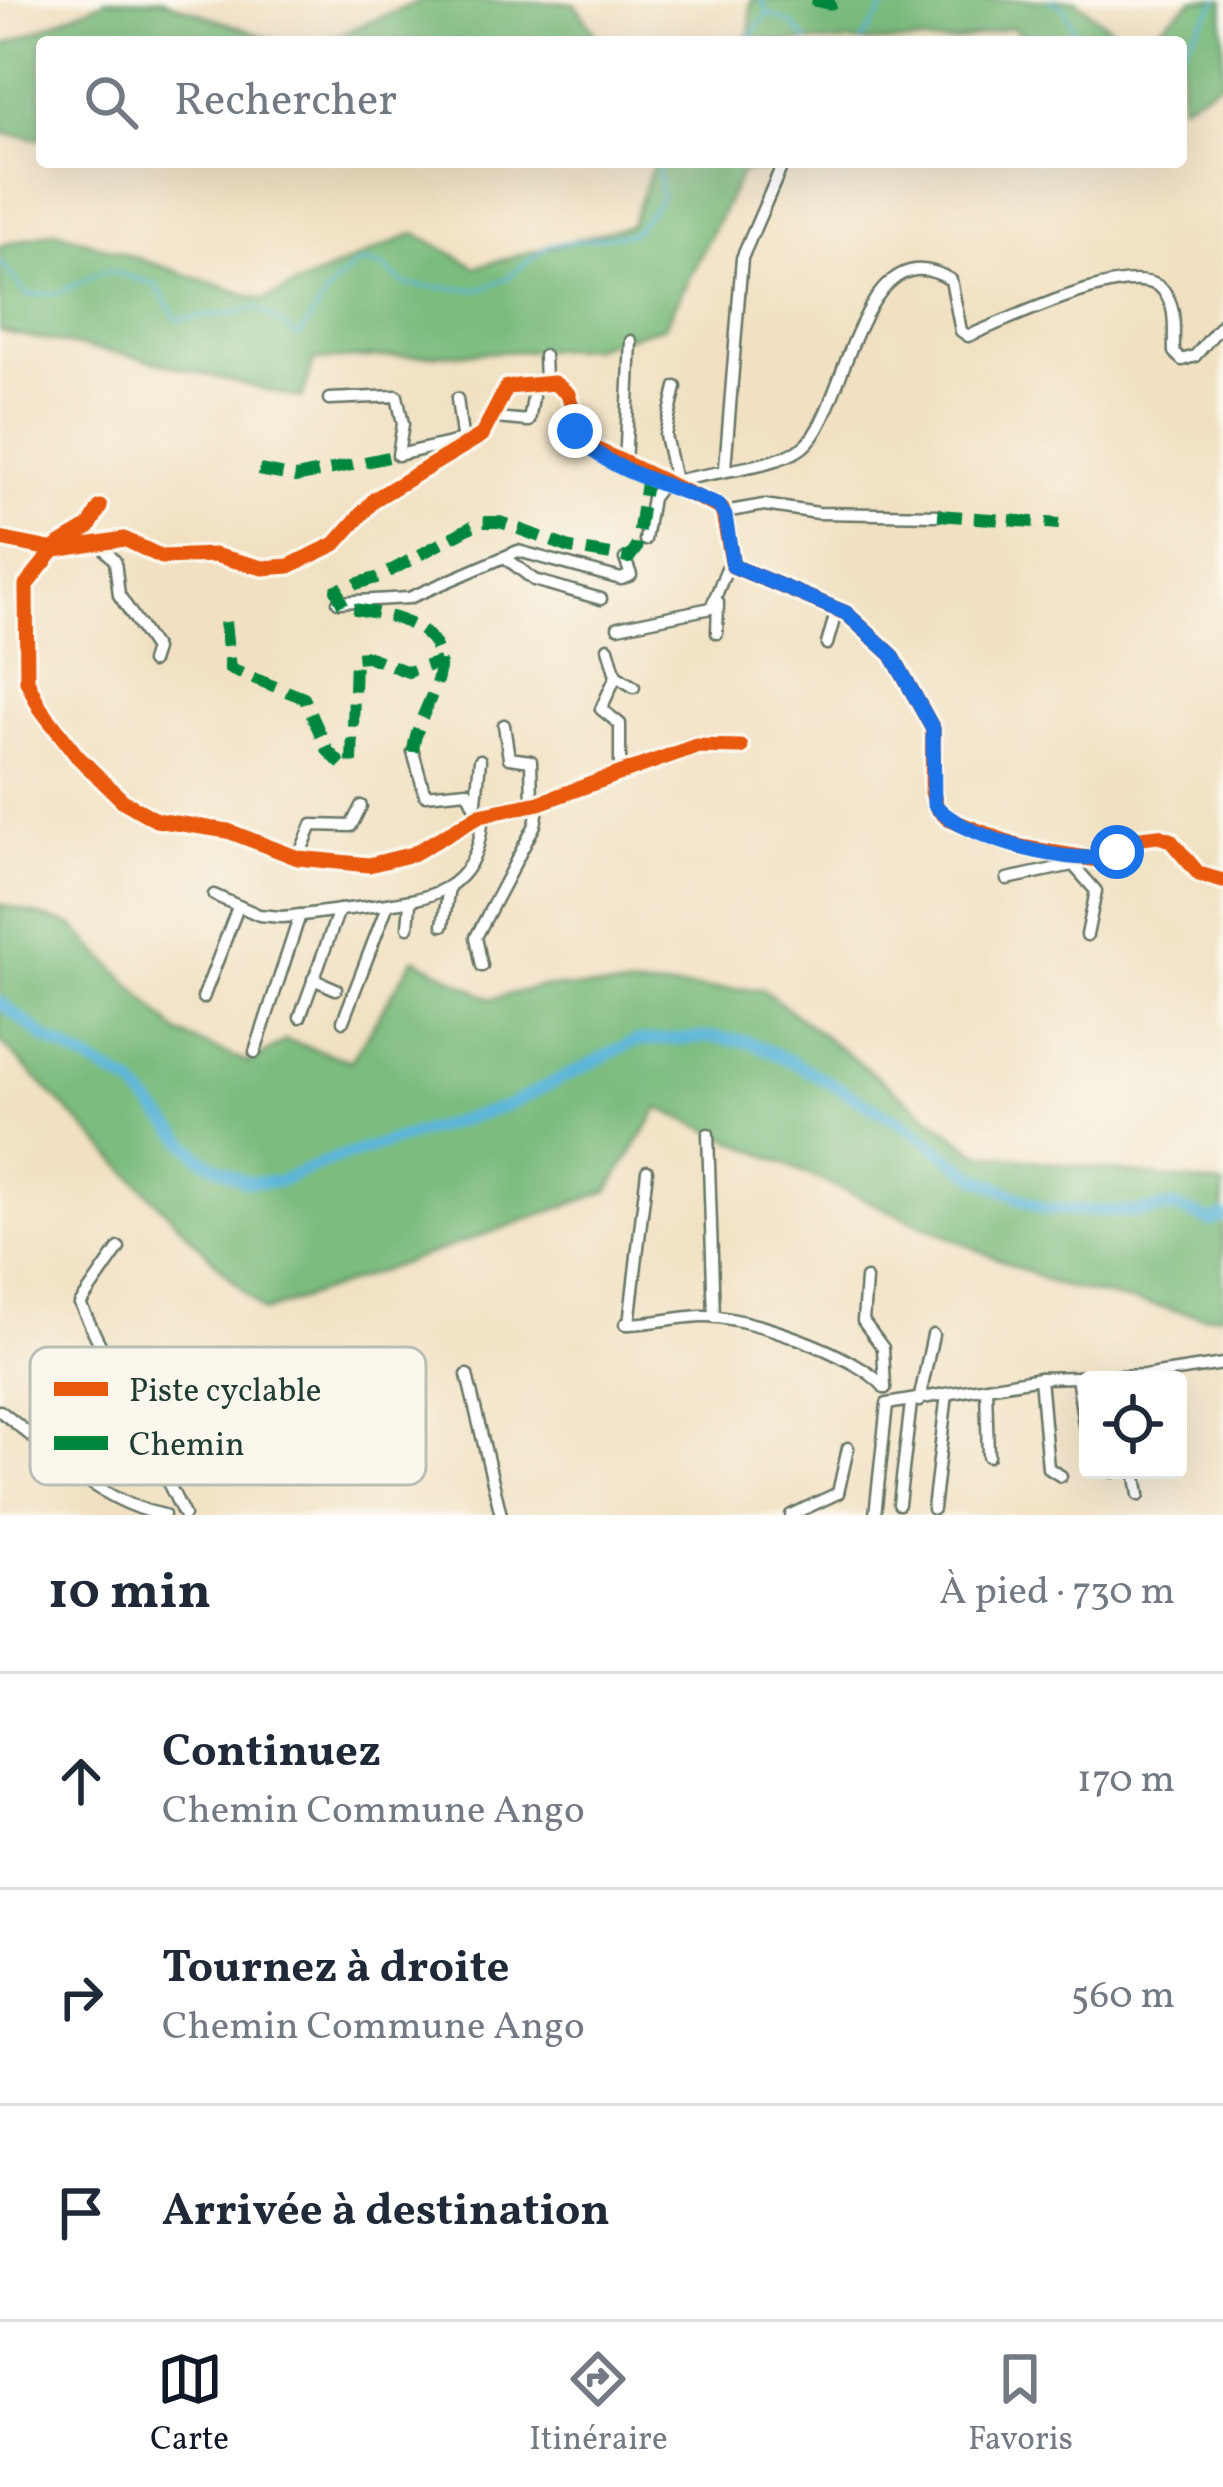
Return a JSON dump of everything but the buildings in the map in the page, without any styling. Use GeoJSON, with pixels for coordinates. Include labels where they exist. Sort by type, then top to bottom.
{"type":"FeatureCollection","features":[{"type":"Feature","properties":{"kind":"street"},"geometry":{"type":"LineString","coordinates":[[725,468],[742,258],[780,170]]}},
{"type":"Feature","properties":{"kind":"street"},"geometry":{"type":"LineString","coordinates":[[645,540],[652,498],[669,482],[779,458],[805,446],[821,422],[871,304],[890,285],[915,273],[940,274],[954,283],[959,326],[968,336],[1041,305],[1138,279],[1156,284],[1167,296],[1174,316],[1174,352],[1182,360],[1195,356],[1223,322]]}},
{"type":"Feature","properties":{"kind":"street"},"geometry":{"type":"LineString","coordinates":[[625,466],[631,341]]}},
{"type":"Feature","properties":{"kind":"street"},"geometry":{"type":"LineString","coordinates":[[544,356],[544,382]]}},
{"type":"Feature","properties":{"kind":"street"},"geometry":{"type":"LineString","coordinates":[[0,539],[55,550],[119,539],[162,557],[214,555],[262,568],[289,566],[335,544],[370,503],[464,444],[495,418],[507,387],[544,382],[566,390],[584,443],[724,512],[764,505],[818,513],[938,515]]}},
{"type":"Feature","properties":{"kind":"street"},"geometry":{"type":"LineString","coordinates":[[669,482],[665,435],[676,387]]}},
{"type":"Feature","properties":{"kind":"street"},"geometry":{"type":"LineString","coordinates":[[329,399],[404,395],[398,455],[464,444]]}},
{"type":"Feature","properties":{"kind":"street"},"geometry":{"type":"LineString","coordinates":[[495,418],[529,421],[533,398]]}},
{"type":"Feature","properties":{"kind":"street"},"geometry":{"type":"LineString","coordinates":[[457,399],[464,444]]}},
{"type":"Feature","properties":{"kind":"street"},"geometry":{"type":"LineString","coordinates":[[100,508],[89,526],[55,550],[27,582],[24,615],[30,689],[56,734],[123,801],[156,820],[228,831],[298,858],[356,866],[399,859],[480,814],[536,804],[705,743],[741,747]]}},
{"type":"Feature","properties":{"kind":"street"},"geometry":{"type":"LineString","coordinates":[[717,633],[718,602],[729,562],[724,512]]}},
{"type":"Feature","properties":{"kind":"street"},"geometry":{"type":"LineString","coordinates":[[100,544],[115,561],[120,599],[156,653]]}},
{"type":"Feature","properties":{"kind":"street"},"geometry":{"type":"LineString","coordinates":[[338,602],[409,598],[524,551],[621,579],[632,572],[625,559]]}},
{"type":"Feature","properties":{"kind":"street"},"geometry":{"type":"LineString","coordinates":[[506,558],[534,580],[601,599]]}},
{"type":"Feature","properties":{"kind":"street"},"geometry":{"type":"LineString","coordinates":[[729,562],[837,609],[863,626],[892,655],[928,716],[935,742],[932,792],[939,812],[1021,848],[1093,860]]}},
{"type":"Feature","properties":{"kind":"street"},"geometry":{"type":"LineString","coordinates":[[8,577],[27,582]]}},
{"type":"Feature","properties":{"kind":"street"},"geometry":{"type":"LineString","coordinates":[[618,627],[705,611],[718,602]]}},
{"type":"Feature","properties":{"kind":"street"},"geometry":{"type":"LineString","coordinates":[[827,644],[837,609]]}},
{"type":"Feature","properties":{"kind":"street"},"geometry":{"type":"LineString","coordinates":[[608,647],[616,676],[601,709],[620,724],[620,774]]}},
{"type":"Feature","properties":{"kind":"street"},"geometry":{"type":"LineString","coordinates":[[616,676],[634,687]]}},
{"type":"Feature","properties":{"kind":"street"},"geometry":{"type":"LineString","coordinates":[[482,966],[476,937],[535,825],[531,761],[509,758],[504,725]]}},
{"type":"Feature","properties":{"kind":"street"},"geometry":{"type":"LineString","coordinates":[[413,752],[425,795],[462,789],[476,801]]}},
{"type":"Feature","properties":{"kind":"street"},"geometry":{"type":"LineString","coordinates":[[443,925],[449,886],[478,843],[480,760]]}},
{"type":"Feature","properties":{"kind":"street"},"geometry":{"type":"LineString","coordinates":[[298,858],[312,825],[350,826],[362,806]]}},
{"type":"Feature","properties":{"kind":"street"},"geometry":{"type":"LineString","coordinates":[[1006,879],[1075,867],[1158,836],[1170,840],[1199,874],[1223,881]]}},
{"type":"Feature","properties":{"kind":"street"},"geometry":{"type":"LineString","coordinates":[[1075,867],[1096,891],[1087,935]]}},
{"type":"Feature","properties":{"kind":"street"},"geometry":{"type":"LineString","coordinates":[[214,895],[269,917],[410,904],[449,886]]}},
{"type":"Feature","properties":{"kind":"street"},"geometry":{"type":"LineString","coordinates":[[255,1052],[307,897]]}},
{"type":"Feature","properties":{"kind":"street"},"geometry":{"type":"LineString","coordinates":[[343,1021],[388,904]]}},
{"type":"Feature","properties":{"kind":"street"},"geometry":{"type":"LineString","coordinates":[[407,927],[410,904]]}},
{"type":"Feature","properties":{"kind":"street"},"geometry":{"type":"LineString","coordinates":[[203,998],[238,907]]}},
{"type":"Feature","properties":{"kind":"street"},"geometry":{"type":"LineString","coordinates":[[316,1016],[301,1013],[339,910]]}},
{"type":"Feature","properties":{"kind":"street"},"geometry":{"type":"LineString","coordinates":[[325,948],[340,948]]}},
{"type":"Feature","properties":{"kind":"street"},"geometry":{"type":"LineString","coordinates":[[313,979],[336,989]]}},
{"type":"Feature","properties":{"kind":"street"},"geometry":{"type":"LineString","coordinates":[[708,1134],[714,1318]]}},
{"type":"Feature","properties":{"kind":"street"},"geometry":{"type":"LineString","coordinates":[[646,1171],[627,1324],[714,1318],[822,1350],[858,1366],[885,1388]]}},
{"type":"Feature","properties":{"kind":"street"},"geometry":{"type":"LineString","coordinates":[[101,1347],[80,1304],[119,1248]]}},
{"type":"Feature","properties":{"kind":"street"},"geometry":{"type":"LineString","coordinates":[[866,1279],[863,1321],[883,1348],[887,1404],[875,1515]]}},
{"type":"Feature","properties":{"kind":"street"},"geometry":{"type":"LineString","coordinates":[[899,1504],[915,1402],[933,1335]]}},
{"type":"Feature","properties":{"kind":"street"},"geometry":{"type":"LineString","coordinates":[[1173,1371],[1223,1364]]}},
{"type":"Feature","properties":{"kind":"street"},"geometry":{"type":"LineString","coordinates":[[467,1375],[501,1515]]}},
{"type":"Feature","properties":{"kind":"street"},"geometry":{"type":"LineString","coordinates":[[887,1404],[1040,1378],[1078,1377],[1079,1385]]}},
{"type":"Feature","properties":{"kind":"street"},"geometry":{"type":"LineString","coordinates":[[1040,1378],[1048,1468],[1061,1476]]}},
{"type":"Feature","properties":{"kind":"street"},"geometry":{"type":"LineString","coordinates":[[986,1387],[988,1456]]}},
{"type":"Feature","properties":{"kind":"street"},"geometry":{"type":"LineString","coordinates":[[933,1510],[947,1394]]}},
{"type":"Feature","properties":{"kind":"street"},"geometry":{"type":"LineString","coordinates":[[0,1411],[30,1435]]}},
{"type":"Feature","properties":{"kind":"street"},"geometry":{"type":"LineString","coordinates":[[791,1515],[838,1493],[848,1448]]}},
{"type":"Feature","properties":{"kind":"street"},"geometry":{"type":"LineString","coordinates":[[1137,1479],[1139,1496]]}},
{"type":"Feature","properties":{"kind":"street"},"geometry":{"type":"LineString","coordinates":[[94,1485],[130,1506],[164,1515]]}},
{"type":"Feature","properties":{"kind":"street"},"geometry":{"type":"LineString","coordinates":[[169,1485],[184,1515]]}},
{"type":"Feature","properties":{"kind":"green space"},"geometry":{"type":"Polygon","coordinates":[[[106,0],[163,0],[262,36],[36,36],[36,138],[0,133],[0,47],[106,0]]]}},
{"type":"Feature","properties":{"kind":"green space"},"geometry":{"type":"Polygon","coordinates":[[[423,0],[574,3],[598,36],[336,36],[423,0]]]}},
{"type":"Feature","properties":{"kind":"green space"},"geometry":{"type":"Polygon","coordinates":[[[751,0],[1075,0],[1121,36],[1024,36],[1011,27],[977,36],[750,35],[751,0]]]}},
{"type":"Feature","properties":{"kind":"green space"},"geometry":{"type":"Polygon","coordinates":[[[1193,0],[1223,0],[1223,81],[1187,102],[1187,36],[1148,36],[1193,0]]]}},
{"type":"Feature","properties":{"kind":"green space"},"geometry":{"type":"Polygon","coordinates":[[[652,168],[767,168],[742,172],[665,326],[590,348],[314,360],[302,399],[141,358],[0,331],[0,246],[56,231],[263,300],[415,233],[476,267],[631,225],[652,168]]]}},
{"type":"Feature","properties":{"kind":"green space"},"geometry":{"type":"Polygon","coordinates":[[[0,904],[72,925],[179,1034],[249,1063],[286,1040],[351,1061],[414,958],[491,999],[539,987],[762,989],[977,1153],[1223,1185],[1223,1314],[1202,1316],[1057,1285],[659,1108],[608,1191],[264,1312],[0,1041],[0,904]]]}},
{"type":"Feature","properties":{"kind":"waterway"},"geometry":{"type":"LineString","coordinates":[[762,0],[768,13]]}},
{"type":"Feature","properties":{"kind":"waterway"},"geometry":{"type":"LineString","coordinates":[[865,36],[890,0]]}},
{"type":"Feature","properties":{"kind":"waterway"},"geometry":{"type":"LineString","coordinates":[[1050,0],[1066,9],[1076,36]]}},
{"type":"Feature","properties":{"kind":"waterway"},"geometry":{"type":"LineString","coordinates":[[1187,43],[1218,0]]}},
{"type":"Feature","properties":{"kind":"waterway"},"geometry":{"type":"LineString","coordinates":[[750,36],[768,13],[792,24],[803,36]]}},
{"type":"Feature","properties":{"kind":"waterway"},"geometry":{"type":"LineString","coordinates":[[0,261],[27,295],[58,293],[105,270],[155,284],[178,320],[259,309],[299,337],[333,285],[360,262],[382,266],[406,285],[480,290],[505,279],[549,245],[633,233],[662,197],[658,168]]}},
{"type":"Feature","properties":{"kind":"waterway"},"geometry":{"type":"LineString","coordinates":[[0,1002],[48,1040],[131,1084],[201,1158],[245,1182],[277,1182],[333,1159],[507,1106],[635,1041],[713,1037],[750,1042],[795,1063],[912,1129],[974,1176],[1044,1209],[1134,1212],[1175,1207],[1211,1221],[1223,1217]]}},
{"type":"Feature","properties":{"kind":"marked path"},"geometry":{"type":"LineString","coordinates":[[812,0],[829,4],[842,0]]}},
{"type":"Feature","properties":{"kind":"marked path"},"geometry":{"type":"LineString","coordinates":[[259,470],[296,477],[398,455]]}},
{"type":"Feature","properties":{"kind":"marked path"},"geometry":{"type":"LineString","coordinates":[[413,752],[440,666],[437,649],[415,626],[344,607],[336,590],[379,577],[480,522],[500,522],[570,548],[629,558],[636,549],[647,476]]}},
{"type":"Feature","properties":{"kind":"marked path"},"geometry":{"type":"LineString","coordinates":[[938,515],[1059,524]]}},
{"type":"Feature","properties":{"kind":"marked path"},"geometry":{"type":"LineString","coordinates":[[225,622],[230,669],[304,698],[328,751],[343,766],[352,763],[355,657],[367,656],[408,672],[440,662]]}},
{"type":"Feature","properties":{"kind":"cycle path"},"geometry":{"type":"LineString","coordinates":[[0,539],[55,550],[124,539],[162,557],[214,555],[263,568],[289,566],[335,544],[375,499],[482,435],[507,387],[554,383],[568,394],[583,443],[722,509],[733,566],[846,613],[892,655],[933,729],[932,792],[937,808],[948,819],[1021,847],[1098,860],[1141,838],[1158,836],[1170,840],[1199,874],[1223,881]]}},
{"type":"Feature","properties":{"kind":"cycle path"},"geometry":{"type":"LineString","coordinates":[[100,507],[89,527],[57,546],[26,585],[27,681],[40,708],[77,756],[123,801],[156,820],[228,831],[298,858],[369,865],[413,854],[480,815],[539,803],[696,746],[741,747]]}},
{"type":"Feature","properties":{"kind":"route"},"geometry":{"type":"LineString","coordinates":[[575,431],[589,447],[625,466],[719,506],[733,566],[830,605],[873,635],[892,655],[928,716],[936,752],[934,803],[948,819],[1041,853],[1098,860],[1117,852]]}}]}
